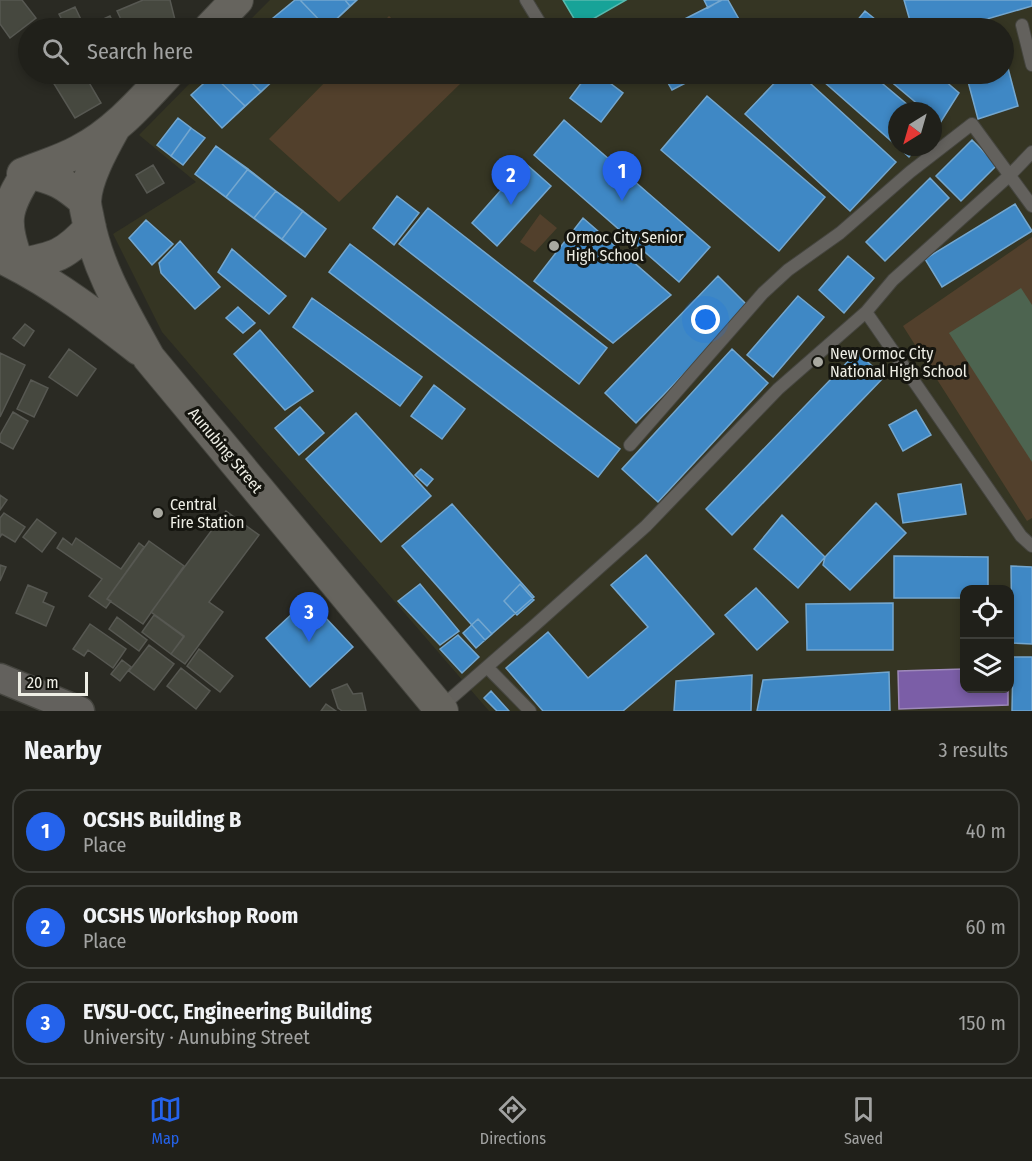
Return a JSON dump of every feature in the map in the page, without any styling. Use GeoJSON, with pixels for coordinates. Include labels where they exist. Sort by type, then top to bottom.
{"type":"FeatureCollection","features":[{"type":"Feature","properties":{"kind":"main road"},"geometry":{"type":"LineString","coordinates":[[220,18],[237,0]]}},
{"type":"Feature","properties":{"kind":"main road"},"geometry":{"type":"LineString","coordinates":[[14,178],[57,162],[81,150],[114,128],[157,84]]}},
{"type":"Feature","properties":{"kind":"main road"},"geometry":{"type":"LineString","coordinates":[[9,261],[42,261],[60,255],[75,244],[87,214],[90,180],[98,158],[114,128]]}},
{"type":"Feature","properties":{"kind":"main road"},"geometry":{"type":"LineString","coordinates":[[14,178],[53,178],[64,183],[87,214]]}},
{"type":"Feature","properties":{"kind":"main road"},"geometry":{"type":"LineString","coordinates":[[9,261],[10,242],[7,221],[9,208],[16,191],[14,178]]}},
{"type":"Feature","properties":{"kind":"main road","name":"Aunubing Street"},"geometry":{"type":"LineString","coordinates":[[87,214],[98,258],[149,358],[402,663],[434,710]]}},
{"type":"Feature","properties":{"kind":"main road"},"geometry":{"type":"LineString","coordinates":[[9,261],[83,307],[149,358]]}},
{"type":"Feature","properties":{"kind":"street"},"geometry":{"type":"LineString","coordinates":[[0,678],[80,711]]}},
{"type":"Feature","properties":{"kind":"lane"},"geometry":{"type":"LineString","coordinates":[[526,0],[537,18]]}},
{"type":"Feature","properties":{"kind":"lane"},"geometry":{"type":"LineString","coordinates":[[1022,25],[1032,65]]}},
{"type":"Feature","properties":{"kind":"lane"},"geometry":{"type":"LineString","coordinates":[[630,445],[763,292],[782,275],[840,233],[910,172],[972,124],[1032,207]]}},
{"type":"Feature","properties":{"kind":"lane"},"geometry":{"type":"LineString","coordinates":[[434,710],[487,667],[646,526],[778,389],[866,312],[893,280],[1010,175],[1032,152]]}},
{"type":"Feature","properties":{"kind":"lane"},"geometry":{"type":"LineString","coordinates":[[866,312],[1021,536],[1032,546]]}},
{"type":"Feature","properties":{"kind":"lane"},"geometry":{"type":"LineString","coordinates":[[487,667],[530,711]]}},
{"type":"Feature","properties":{"kind":"shaded area","name":"New Ormoc City National High School"},"geometry":{"type":"Polygon","coordinates":[[[270,0],[1032,0],[1032,711],[489,711],[162,332],[113,234],[196,182],[139,135],[189,84],[1014,84],[1014,18],[252,18],[270,0]]]}},
{"type":"Feature","properties":{"kind":"shaded area"},"geometry":{"type":"Polygon","coordinates":[[[323,84],[460,84],[339,202],[269,139],[323,84]]]}},
{"type":"Feature","properties":{"kind":"shaded area"},"geometry":{"type":"Polygon","coordinates":[[[540,214],[557,228],[535,252],[520,242],[540,214]]]}},
{"type":"Feature","properties":{"kind":"shaded area"},"geometry":{"type":"Polygon","coordinates":[[[1032,237],[1032,518],[1027,521],[903,326],[1032,237]]]}},
{"type":"Feature","properties":{"kind":"shaded area"},"geometry":{"type":"Polygon","coordinates":[[[1021,288],[1032,305],[1032,462],[949,333],[1021,288]]]}},
{"type":"Feature","properties":{"kind":"building: Offices"},"geometry":{"type":"Polygon","coordinates":[[[960,669],[960,693],[1008,693],[1008,705],[899,709],[898,671],[960,669]]]}},
{"type":"Feature","properties":{"kind":"building: Schools"},"geometry":{"type":"Polygon","coordinates":[[[295,0],[357,0],[338,18],[273,18],[295,0]]]}},
{"type":"Feature","properties":{"kind":"building: Schools"},"geometry":{"type":"Polygon","coordinates":[[[295,0],[300,0],[317,18],[273,18],[295,0]]]}},
{"type":"Feature","properties":{"kind":"building: Schools"},"geometry":{"type":"Polygon","coordinates":[[[300,0],[345,0],[350,6],[337,18],[317,18],[300,0]]]}},
{"type":"Feature","properties":{"kind":"building: Schools"},"geometry":{"type":"Polygon","coordinates":[[[345,0],[357,0],[350,6],[345,0]]]}},
{"type":"Feature","properties":{"kind":"building: Schools"},"geometry":{"type":"Polygon","coordinates":[[[704,0],[721,0],[708,8],[704,0]]]}},
{"type":"Feature","properties":{"kind":"building: Schools"},"geometry":{"type":"Polygon","coordinates":[[[722,0],[728,0],[738,18],[687,18],[722,0]]]}},
{"type":"Feature","properties":{"kind":"building: Schools"},"geometry":{"type":"Polygon","coordinates":[[[904,0],[1032,0],[1032,6],[991,18],[909,18],[904,0]]]}},
{"type":"Feature","properties":{"kind":"building: Schools"},"geometry":{"type":"Polygon","coordinates":[[[865,11],[874,18],[859,18],[865,11]]]}},
{"type":"Feature","properties":{"kind":"building: Schools"},"geometry":{"type":"Polygon","coordinates":[[[203,84],[269,84],[222,128],[191,95],[203,84]]]}},
{"type":"Feature","properties":{"kind":"building: Schools"},"geometry":{"type":"Polygon","coordinates":[[[203,84],[222,84],[245,106],[222,128],[191,95],[203,84]]]}},
{"type":"Feature","properties":{"kind":"building: Schools"},"geometry":{"type":"Polygon","coordinates":[[[222,84],[253,84],[261,92],[245,106],[222,84]]]}},
{"type":"Feature","properties":{"kind":"building: Schools"},"geometry":{"type":"Polygon","coordinates":[[[253,84],[269,84],[261,92],[253,84]]]}},
{"type":"Feature","properties":{"kind":"building: Schools"},"geometry":{"type":"Polygon","coordinates":[[[580,84],[611,84],[623,93],[601,122],[570,98],[580,84]]]}},
{"type":"Feature","properties":{"kind":"building: Schools"},"geometry":{"type":"Polygon","coordinates":[[[669,84],[684,84],[672,90],[669,84]]]}},
{"type":"Feature","properties":{"kind":"building: Schools"},"geometry":{"type":"Polygon","coordinates":[[[774,84],[811,84],[896,162],[850,211],[745,114],[774,84]]]}},
{"type":"Feature","properties":{"kind":"building: Schools"},"geometry":{"type":"Polygon","coordinates":[[[826,84],[883,84],[904,102],[888,102],[888,138],[826,84]]]}},
{"type":"Feature","properties":{"kind":"building: Schools"},"geometry":{"type":"Polygon","coordinates":[[[894,84],[949,84],[959,93],[942,120],[942,102],[915,102],[894,84]]]}},
{"type":"Feature","properties":{"kind":"building: Schools"},"geometry":{"type":"Polygon","coordinates":[[[969,84],[1012,84],[1018,106],[978,119],[969,84]]]}},
{"type":"Feature","properties":{"kind":"building: Schools"},"geometry":{"type":"Polygon","coordinates":[[[707,96],[825,197],[779,251],[661,150],[707,96]]]}},
{"type":"Feature","properties":{"kind":"building: Schools"},"geometry":{"type":"Polygon","coordinates":[[[178,118],[191,128],[171,156],[157,145],[178,118]]]}},
{"type":"Feature","properties":{"kind":"building: Schools"},"geometry":{"type":"Polygon","coordinates":[[[564,120],[710,247],[679,282],[534,155],[564,120]]]}},
{"type":"Feature","properties":{"kind":"building: Schools"},"geometry":{"type":"Polygon","coordinates":[[[191,128],[205,138],[183,165],[171,156],[191,128]]]}},
{"type":"Feature","properties":{"kind":"building: Schools"},"geometry":{"type":"Polygon","coordinates":[[[972,140],[997,165],[961,201],[936,176],[972,140]]]}},
{"type":"Feature","properties":{"kind":"building: Schools"},"geometry":{"type":"Polygon","coordinates":[[[216,146],[326,229],[305,257],[195,174],[216,146]]]}},
{"type":"Feature","properties":{"kind":"building: Schools"},"geometry":{"type":"Polygon","coordinates":[[[216,146],[248,169],[226,197],[195,174],[216,146]]]}},
{"type":"Feature","properties":{"kind":"building: Schools"},"geometry":{"type":"Polygon","coordinates":[[[525,163],[551,186],[497,246],[472,223],[525,163]]]}},
{"type":"Feature","properties":{"kind":"building: Schools"},"geometry":{"type":"Polygon","coordinates":[[[248,169],[276,191],[254,218],[226,197],[248,169]]]}},
{"type":"Feature","properties":{"kind":"building: Schools"},"geometry":{"type":"Polygon","coordinates":[[[930,178],[949,198],[885,261],[866,242],[930,178]]]}},
{"type":"Feature","properties":{"kind":"building: Schools"},"geometry":{"type":"Polygon","coordinates":[[[276,191],[303,211],[282,239],[254,218],[276,191]]]}},
{"type":"Feature","properties":{"kind":"building: Schools"},"geometry":{"type":"Polygon","coordinates":[[[397,196],[419,213],[394,245],[373,228],[397,196]]]}},
{"type":"Feature","properties":{"kind":"building: Schools"},"geometry":{"type":"Polygon","coordinates":[[[1015,204],[1032,231],[942,287],[925,259],[1015,204]]]}},
{"type":"Feature","properties":{"kind":"building: Schools"},"geometry":{"type":"Polygon","coordinates":[[[428,208],[607,348],[579,384],[399,244],[428,208]]]}},
{"type":"Feature","properties":{"kind":"building: Schools"},"geometry":{"type":"Polygon","coordinates":[[[303,211],[326,229],[305,257],[282,239],[303,211]]]}},
{"type":"Feature","properties":{"kind":"building: Schools"},"geometry":{"type":"Polygon","coordinates":[[[583,218],[671,295],[613,343],[534,281],[583,218]]]}},
{"type":"Feature","properties":{"kind":"building: Schools"},"geometry":{"type":"Polygon","coordinates":[[[146,220],[173,244],[152,265],[129,238],[146,220]]]}},
{"type":"Feature","properties":{"kind":"building: Schools"},"geometry":{"type":"Polygon","coordinates":[[[180,241],[220,287],[195,309],[161,273],[159,263],[180,241]]]}},
{"type":"Feature","properties":{"kind":"building: Schools"},"geometry":{"type":"Polygon","coordinates":[[[350,244],[620,449],[598,477],[329,272],[350,244]]]}},
{"type":"Feature","properties":{"kind":"building: Schools"},"geometry":{"type":"Polygon","coordinates":[[[232,249],[286,296],[269,314],[218,272],[232,249]]]}},
{"type":"Feature","properties":{"kind":"building: Schools"},"geometry":{"type":"Polygon","coordinates":[[[848,256],[874,278],[844,313],[819,290],[848,256]]]}},
{"type":"Feature","properties":{"kind":"building: Schools"},"geometry":{"type":"Polygon","coordinates":[[[718,276],[749,307],[636,423],[605,393],[718,276]]]}},
{"type":"Feature","properties":{"kind":"building: Schools"},"geometry":{"type":"Polygon","coordinates":[[[798,296],[824,317],[773,377],[747,355],[798,296]]]}},
{"type":"Feature","properties":{"kind":"building: Schools"},"geometry":{"type":"Polygon","coordinates":[[[312,298],[422,377],[400,406],[293,327],[312,298]]]}},
{"type":"Feature","properties":{"kind":"building: Schools"},"geometry":{"type":"Polygon","coordinates":[[[238,307],[255,323],[243,333],[226,318],[238,307]]]}},
{"type":"Feature","properties":{"kind":"building: Schools"},"geometry":{"type":"Polygon","coordinates":[[[260,330],[313,391],[285,410],[234,354],[260,330]]]}},
{"type":"Feature","properties":{"kind":"building: Schools"},"geometry":{"type":"Polygon","coordinates":[[[732,349],[768,383],[658,502],[622,469],[732,349]]]}},
{"type":"Feature","properties":{"kind":"building: Schools"},"geometry":{"type":"Polygon","coordinates":[[[857,352],[884,377],[732,535],[706,509],[857,352]]]}},
{"type":"Feature","properties":{"kind":"building: Schools"},"geometry":{"type":"Polygon","coordinates":[[[434,385],[465,409],[442,439],[411,416],[434,385]]]}},
{"type":"Feature","properties":{"kind":"building: Schools"},"geometry":{"type":"Polygon","coordinates":[[[300,407],[324,433],[299,455],[275,428],[300,407]]]}},
{"type":"Feature","properties":{"kind":"building: Schools"},"geometry":{"type":"Polygon","coordinates":[[[916,410],[931,435],[903,451],[889,425],[916,410]]]}},
{"type":"Feature","properties":{"kind":"building: Schools"},"geometry":{"type":"Polygon","coordinates":[[[356,413],[431,496],[381,542],[306,459],[356,413]]]}},
{"type":"Feature","properties":{"kind":"building: Schools"},"geometry":{"type":"Polygon","coordinates":[[[421,469],[433,479],[427,486],[415,475],[421,469]]]}},
{"type":"Feature","properties":{"kind":"building: Schools"},"geometry":{"type":"Polygon","coordinates":[[[961,484],[966,514],[903,523],[898,494],[961,484]]]}},
{"type":"Feature","properties":{"kind":"building: Schools"},"geometry":{"type":"Polygon","coordinates":[[[876,503],[906,533],[850,590],[823,565],[825,557],[876,503]]]}},
{"type":"Feature","properties":{"kind":"building: Schools"},"geometry":{"type":"Polygon","coordinates":[[[452,504],[534,597],[485,640],[402,546],[452,504]]]}},
{"type":"Feature","properties":{"kind":"building: Schools"},"geometry":{"type":"Polygon","coordinates":[[[782,515],[825,557],[798,588],[754,549],[782,515]]]}},
{"type":"Feature","properties":{"kind":"building: Schools"},"geometry":{"type":"Polygon","coordinates":[[[646,555],[714,634],[623,711],[543,711],[506,668],[548,632],[588,678],[648,627],[611,585],[646,555]]]}},
{"type":"Feature","properties":{"kind":"building: Schools"},"geometry":{"type":"Polygon","coordinates":[[[894,556],[988,557],[988,585],[960,585],[960,598],[894,598],[894,556]]]}},
{"type":"Feature","properties":{"kind":"building: Schools"},"geometry":{"type":"Polygon","coordinates":[[[1011,566],[1032,567],[1032,644],[1014,643],[1014,585],[1011,585],[1011,566]]]}},
{"type":"Feature","properties":{"kind":"building: Schools"},"geometry":{"type":"Polygon","coordinates":[[[420,584],[459,631],[440,645],[398,601],[420,584]]]}},
{"type":"Feature","properties":{"kind":"building: Schools"},"geometry":{"type":"Polygon","coordinates":[[[520,584],[534,600],[517,615],[504,601],[520,584]]]}},
{"type":"Feature","properties":{"kind":"building: Schools"},"geometry":{"type":"Polygon","coordinates":[[[756,588],[788,622],[757,650],[725,615],[756,588]]]}},
{"type":"Feature","properties":{"kind":"building: Schools"},"geometry":{"type":"Polygon","coordinates":[[[308,599],[353,647],[310,687],[266,638],[308,599]]]}},
{"type":"Feature","properties":{"kind":"building: Schools"},"geometry":{"type":"Polygon","coordinates":[[[893,603],[893,650],[807,650],[806,604],[893,603]]]}},
{"type":"Feature","properties":{"kind":"building: Schools"},"geometry":{"type":"Polygon","coordinates":[[[478,619],[492,634],[476,648],[463,633],[478,619]]]}},
{"type":"Feature","properties":{"kind":"building: Schools"},"geometry":{"type":"Polygon","coordinates":[[[458,635],[479,657],[462,673],[440,649],[458,635]]]}},
{"type":"Feature","properties":{"kind":"building: Schools"},"geometry":{"type":"Polygon","coordinates":[[[1014,657],[1032,657],[1032,711],[1012,711],[1014,657]]]}},
{"type":"Feature","properties":{"kind":"building: Schools"},"geometry":{"type":"Polygon","coordinates":[[[889,672],[890,711],[757,711],[763,680],[889,672]]]}},
{"type":"Feature","properties":{"kind":"building: Schools"},"geometry":{"type":"Polygon","coordinates":[[[752,675],[751,711],[674,711],[676,681],[752,675]]]}},
{"type":"Feature","properties":{"kind":"building: Schools"},"geometry":{"type":"Polygon","coordinates":[[[491,691],[509,711],[497,711],[484,698],[491,691]]]}},
{"type":"Feature","properties":{"kind":"building: Public"},"geometry":{"type":"Polygon","coordinates":[[[563,0],[626,0],[595,18],[574,18],[563,0]]]}},
{"type":"Feature","properties":{"kind":"building: Other"},"geometry":{"type":"Polygon","coordinates":[[[0,0],[22,0],[36,18],[18,18],[18,32],[10,38],[0,24],[0,0]]]}},
{"type":"Feature","properties":{"kind":"building: Other"},"geometry":{"type":"Polygon","coordinates":[[[143,0],[170,0],[174,18],[120,18],[117,11],[143,0]]]}},
{"type":"Feature","properties":{"kind":"building: Other"},"geometry":{"type":"Polygon","coordinates":[[[75,7],[80,18],[61,18],[59,14],[75,7]]]}},
{"type":"Feature","properties":{"kind":"building: Other"},"geometry":{"type":"Polygon","coordinates":[[[54,84],[90,84],[101,103],[75,118],[54,84]]]}},
{"type":"Feature","properties":{"kind":"building: Other"},"geometry":{"type":"Polygon","coordinates":[[[153,165],[164,183],[147,193],[136,175],[153,165]]]}},
{"type":"Feature","properties":{"kind":"building: Other"},"geometry":{"type":"Polygon","coordinates":[[[25,324],[34,331],[24,346],[13,338],[25,324]]]}},
{"type":"Feature","properties":{"kind":"building: Other"},"geometry":{"type":"Polygon","coordinates":[[[69,349],[96,369],[77,396],[49,377],[69,349]]]}},
{"type":"Feature","properties":{"kind":"building: Other"},"geometry":{"type":"Polygon","coordinates":[[[0,353],[25,365],[0,417],[0,353]]]}},
{"type":"Feature","properties":{"kind":"building: Other"},"geometry":{"type":"Polygon","coordinates":[[[31,380],[48,388],[34,417],[17,409],[31,380]]]}},
{"type":"Feature","properties":{"kind":"building: Other"},"geometry":{"type":"Polygon","coordinates":[[[13,412],[28,421],[13,449],[0,442],[0,435],[13,412]]]}},
{"type":"Feature","properties":{"kind":"building: Other"},"geometry":{"type":"Polygon","coordinates":[[[0,495],[7,500],[0,510],[0,495]]]}},
{"type":"Feature","properties":{"kind":"building: Other"},"geometry":{"type":"Polygon","coordinates":[[[226,511],[259,535],[209,602],[223,612],[185,664],[171,654],[184,636],[151,612],[226,511]]]}},
{"type":"Feature","properties":{"kind":"building: Other"},"geometry":{"type":"Polygon","coordinates":[[[4,513],[25,527],[15,542],[2,534],[0,537],[0,518],[4,513]]]}},
{"type":"Feature","properties":{"kind":"building: Other"},"geometry":{"type":"Polygon","coordinates":[[[37,519],[56,533],[42,552],[23,537],[37,519]]]}},
{"type":"Feature","properties":{"kind":"building: Other"},"geometry":{"type":"Polygon","coordinates":[[[63,538],[72,545],[76,538],[121,569],[139,543],[144,547],[107,599],[111,601],[106,608],[89,596],[102,579],[57,548],[63,538]]]}},
{"type":"Feature","properties":{"kind":"building: Other"},"geometry":{"type":"Polygon","coordinates":[[[149,541],[184,566],[143,624],[107,599],[149,541]]]}},
{"type":"Feature","properties":{"kind":"building: Other"},"geometry":{"type":"Polygon","coordinates":[[[0,565],[6,567],[0,581],[0,565]]]}},
{"type":"Feature","properties":{"kind":"building: Other"},"geometry":{"type":"Polygon","coordinates":[[[28,585],[47,593],[43,602],[54,607],[46,626],[16,613],[28,585]]]}},
{"type":"Feature","properties":{"kind":"building: Other"},"geometry":{"type":"Polygon","coordinates":[[[154,615],[184,637],[171,654],[142,632],[154,615]]]}},
{"type":"Feature","properties":{"kind":"building: Other"},"geometry":{"type":"Polygon","coordinates":[[[117,617],[147,640],[139,651],[109,629],[117,617]]]}},
{"type":"Feature","properties":{"kind":"building: Other"},"geometry":{"type":"Polygon","coordinates":[[[90,624],[126,649],[113,668],[88,650],[84,656],[73,649],[90,624]]]}},
{"type":"Feature","properties":{"kind":"building: Other"},"geometry":{"type":"Polygon","coordinates":[[[149,645],[174,664],[154,690],[129,671],[149,645]]]}},
{"type":"Feature","properties":{"kind":"building: Other"},"geometry":{"type":"Polygon","coordinates":[[[199,649],[233,676],[220,692],[187,666],[199,649]]]}},
{"type":"Feature","properties":{"kind":"building: Other"},"geometry":{"type":"Polygon","coordinates":[[[122,660],[131,667],[120,681],[111,674],[122,660]]]}},
{"type":"Feature","properties":{"kind":"building: Other"},"geometry":{"type":"Polygon","coordinates":[[[181,668],[210,691],[196,709],[167,686],[181,668]]]}},
{"type":"Feature","properties":{"kind":"building: Other"},"geometry":{"type":"Polygon","coordinates":[[[347,684],[353,694],[362,693],[366,711],[342,711],[338,708],[332,690],[347,684]]]}},
{"type":"Feature","properties":{"kind":"building: Other"},"geometry":{"type":"Polygon","coordinates":[[[326,704],[336,711],[321,711],[326,704]]]}},
{"type":"Feature","properties":{"kind":"place","name":"OCSHS Building B"},"geometry":{"type":"Point","coordinates":[622,201]}},
{"type":"Feature","properties":{"kind":"place","name":"OCSHS Workshop Room"},"geometry":{"type":"Point","coordinates":[511,205]}},
{"type":"Feature","properties":{"kind":"place","name":"Ormoc City Senior High School"},"geometry":{"type":"Point","coordinates":[554,246]}},
{"type":"Feature","properties":{"kind":"place","name":"New Ormoc City National High School"},"geometry":{"type":"Point","coordinates":[818,362]}},
{"type":"Feature","properties":{"kind":"place","name":"Central Fire Station"},"geometry":{"type":"Point","coordinates":[158,513]}},
{"type":"Feature","properties":{"kind":"place","name":"EVSU-OCC, Engineering Building"},"geometry":{"type":"Point","coordinates":[309,642]}}]}
